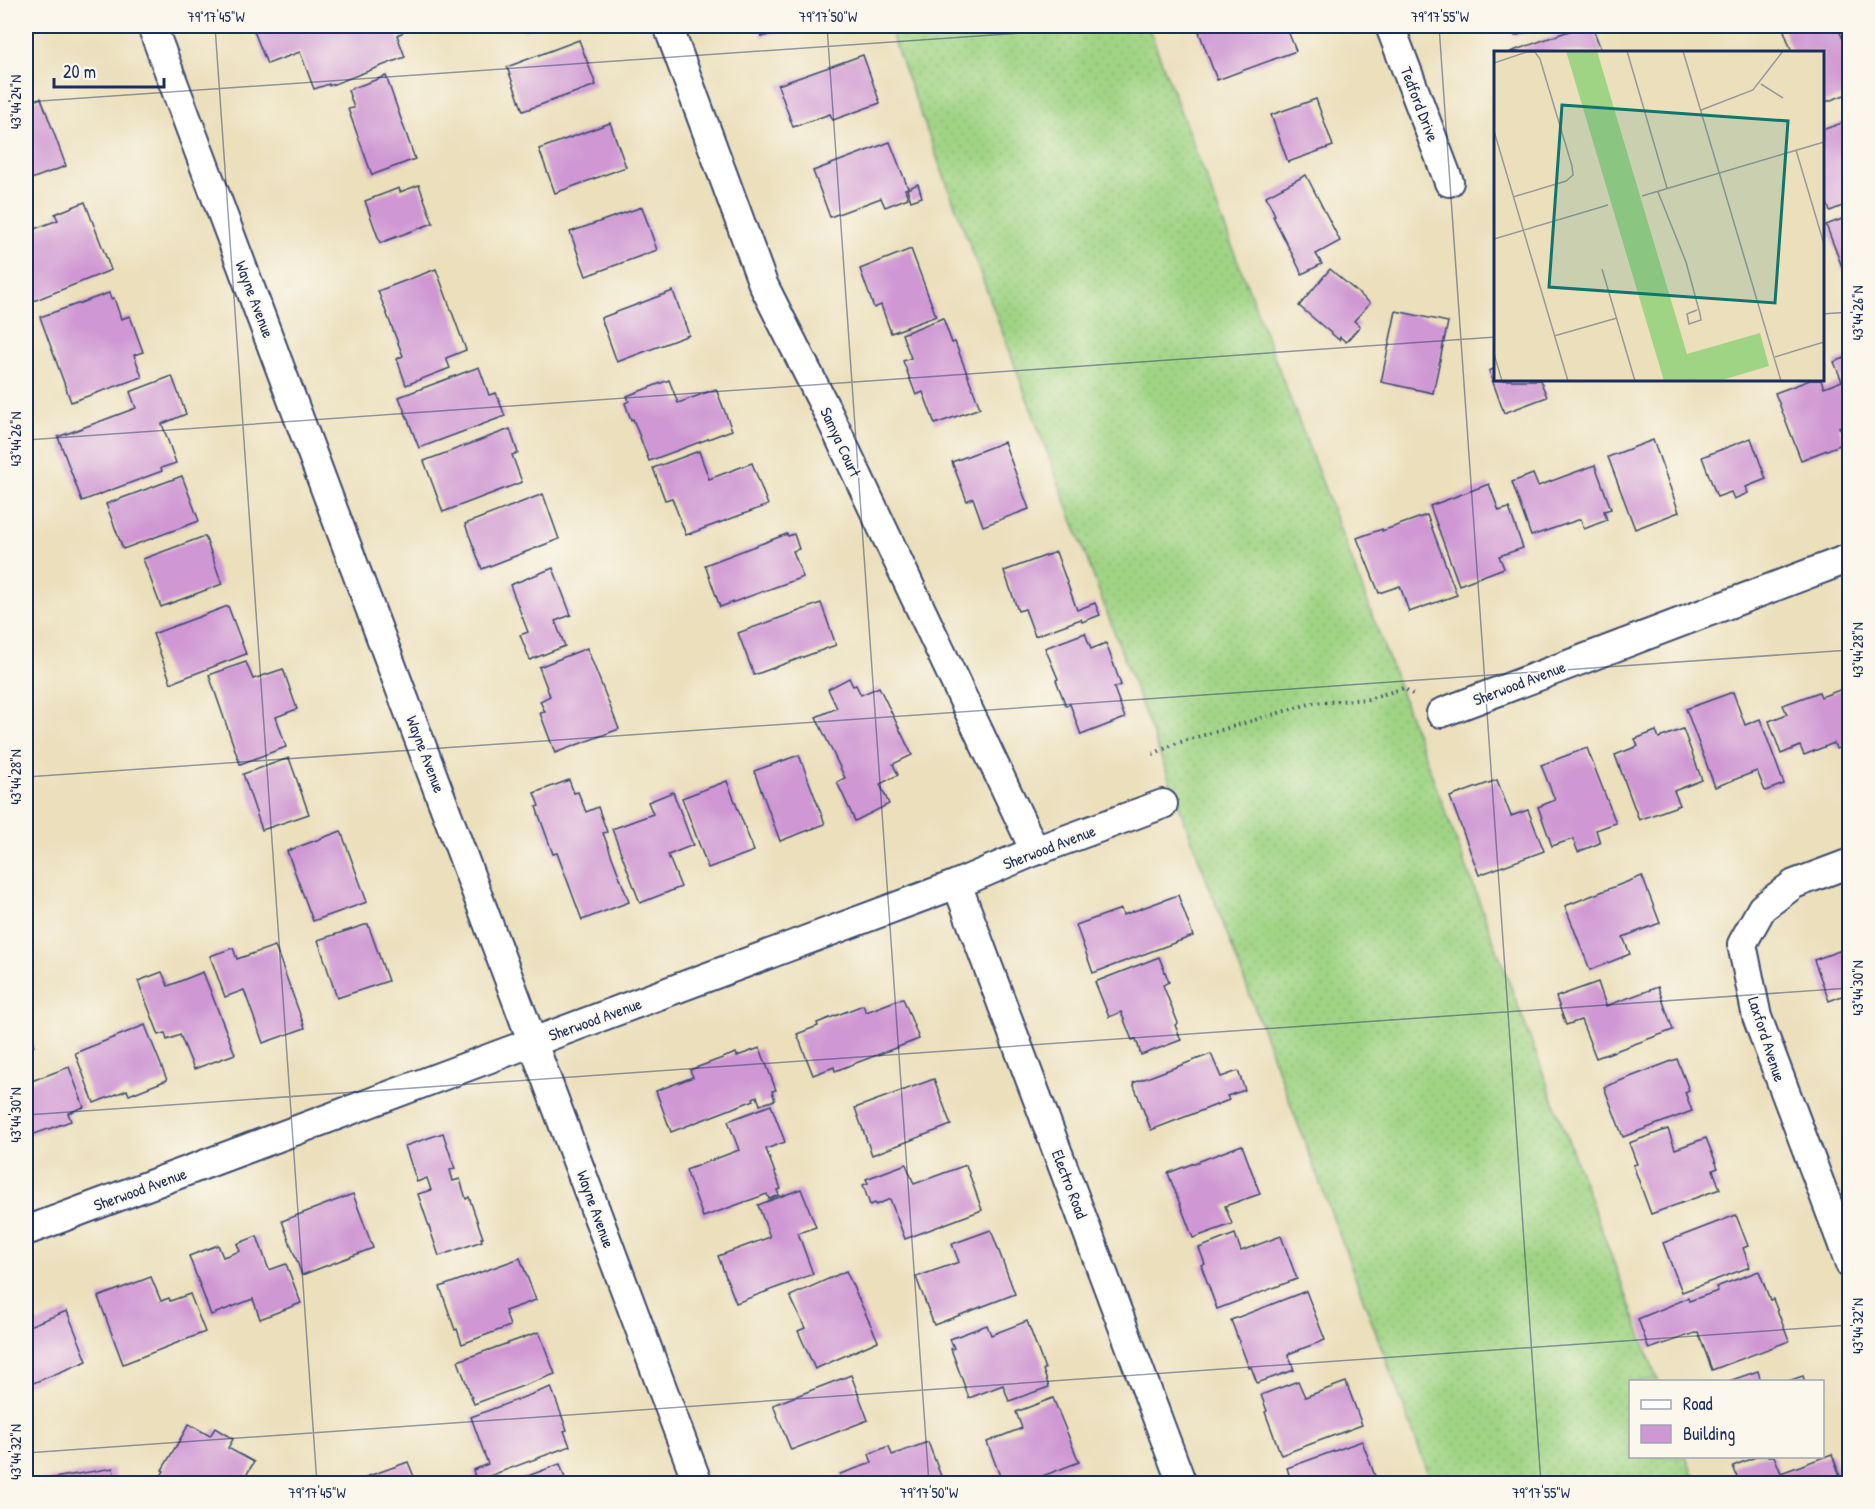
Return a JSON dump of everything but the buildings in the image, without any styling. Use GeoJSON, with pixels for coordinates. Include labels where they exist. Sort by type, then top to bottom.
{"type":"FeatureCollection","features":[{"type":"Feature","properties":{"kind":"street","name":"Wayne Avenue"},"geometry":{"type":"LineString","coordinates":[[152,26],[698,1484]]}},
{"type":"Feature","properties":{"kind":"street","name":"Samya Court"},"geometry":{"type":"LineString","coordinates":[[668,26],[763,285],[829,416],[1035,851]]}},
{"type":"Feature","properties":{"kind":"street","name":"Tedford Drive"},"geometry":{"type":"LineString","coordinates":[[1390,26],[1449,182]]}},
{"type":"Feature","properties":{"kind":"street","name":"Sherwood Avenue"},"geometry":{"type":"LineString","coordinates":[[1441,713],[1850,558]]}},
{"type":"Feature","properties":{"kind":"street","name":"Sherwood Avenue"},"geometry":{"type":"LineString","coordinates":[[26,1231],[957,884],[1035,851],[1163,804]]}},
{"type":"Feature","properties":{"kind":"street","name":"Laxford Avenue"},"geometry":{"type":"LineString","coordinates":[[1850,862],[1794,884],[1762,908],[1742,944],[1757,1017],[1850,1264]]}},
{"type":"Feature","properties":{"kind":"street","name":"Electro Road"},"geometry":{"type":"LineString","coordinates":[[957,884],[1182,1484]]}},
{"type":"Feature","properties":{"kind":"path"},"geometry":{"type":"LineString","coordinates":[[1153,754],[1177,743],[1312,703],[1368,699],[1404,688],[1441,713]]}},
{"type":"Feature","properties":{"kind":"green space"},"geometry":{"type":"Polygon","coordinates":[[[888,26],[1148,26],[1340,529],[1658,1380],[1629,1380],[1629,1458],[1686,1458],[1696,1483],[1432,1483],[888,26]]]}}]}
